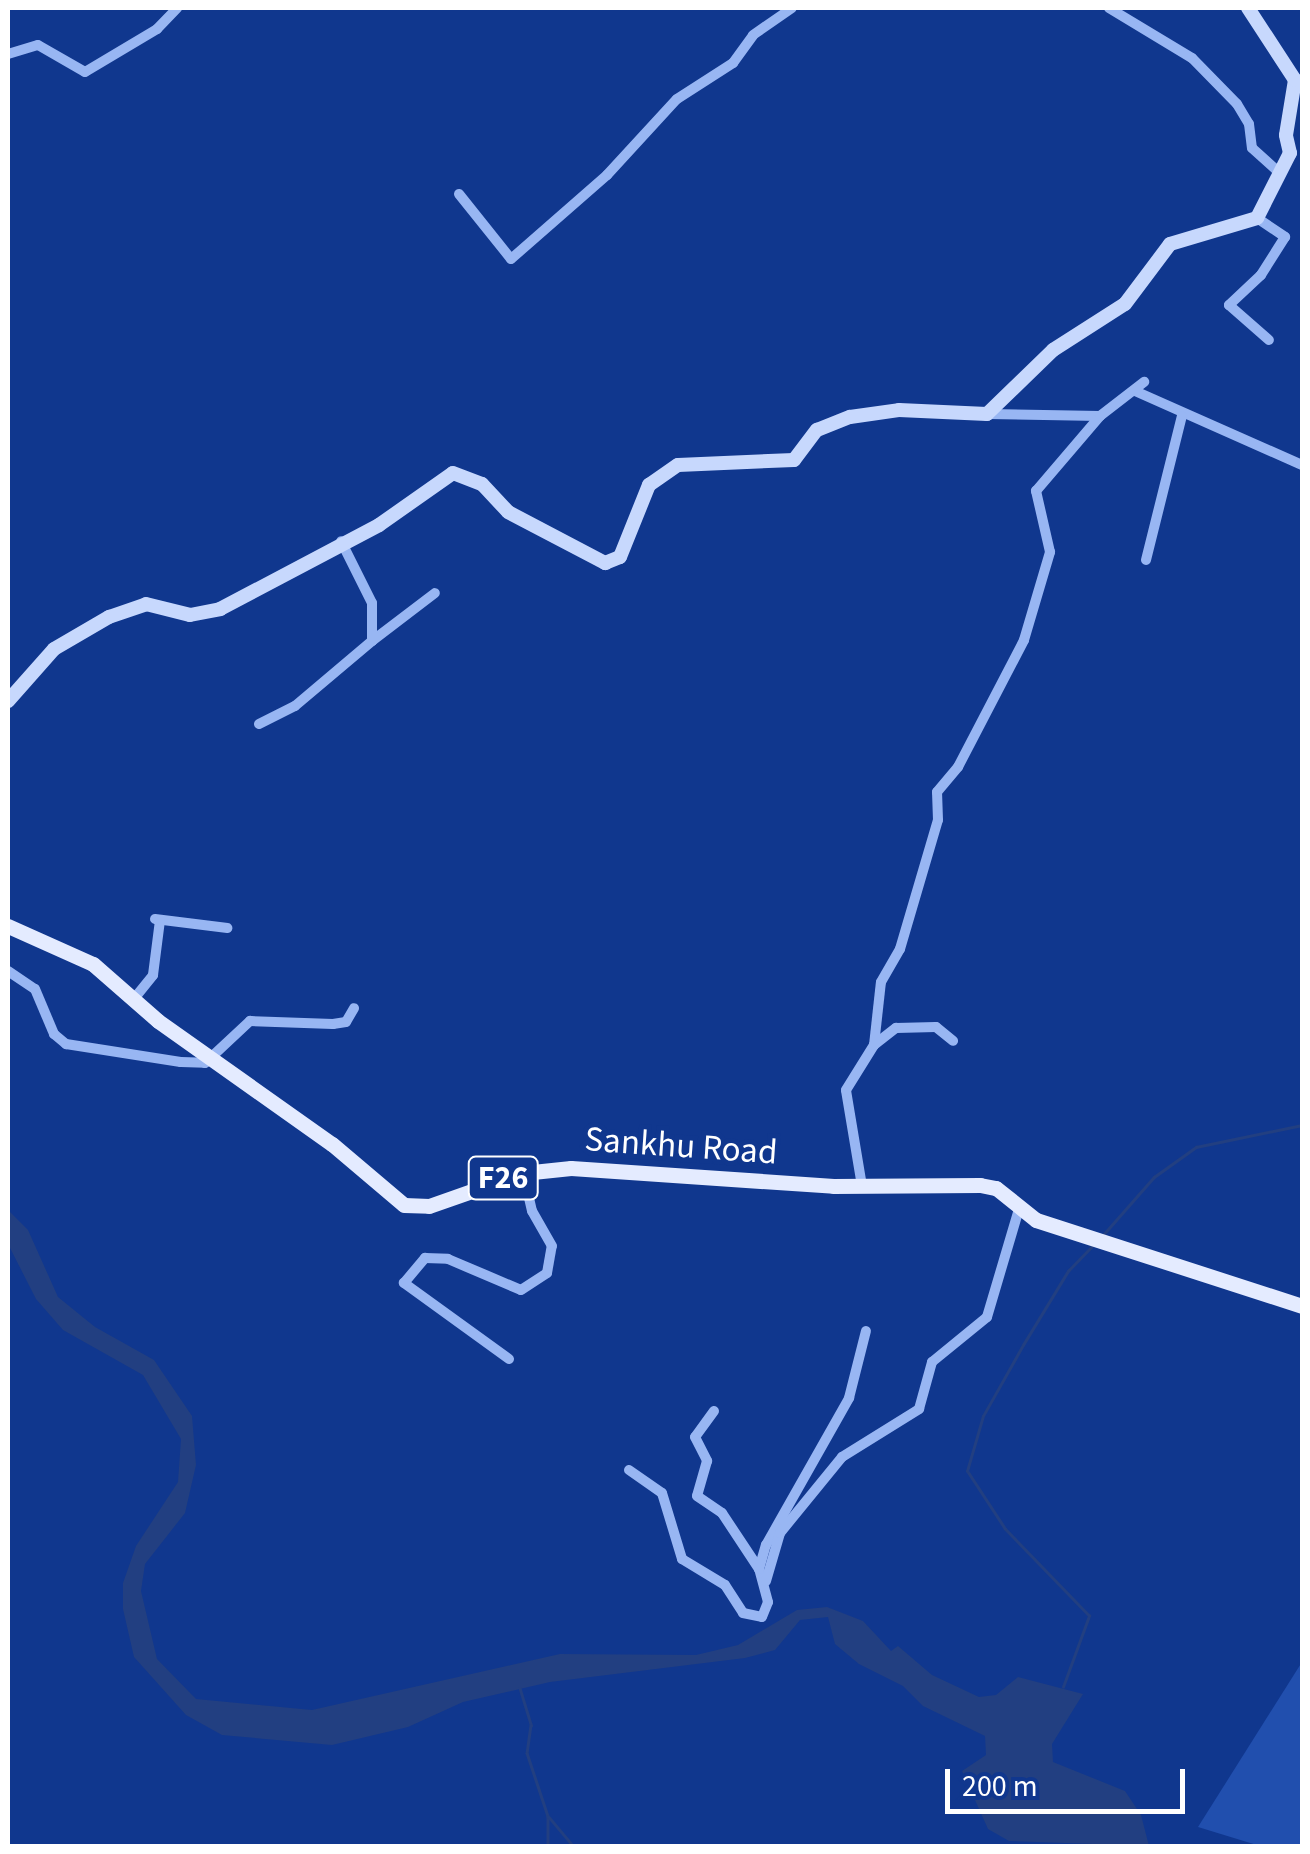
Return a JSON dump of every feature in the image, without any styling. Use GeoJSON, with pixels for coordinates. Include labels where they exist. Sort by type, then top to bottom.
{"type":"FeatureCollection","features":[{"type":"Feature","properties":{"kind":"main road","name":"Sankhu Road"},"geometry":{"type":"LineString","coordinates":[[8,926],[84,959],[133,1000],[332,1144],[404,1205],[429,1206],[523,1173],[592,1168],[862,1186],[990,1186],[1018,1209],[1080,1236],[1302,1306]]}},
{"type":"Feature","properties":{"kind":"street"},"geometry":{"type":"LineString","coordinates":[[8,54],[38,45],[85,72],[157,29],[177,8]]}},
{"type":"Feature","properties":{"kind":"street"},"geometry":{"type":"LineString","coordinates":[[459,194],[510,260],[607,175],[677,99],[733,63],[753,35],[792,8]]}},
{"type":"Feature","properties":{"kind":"street"},"geometry":{"type":"LineString","coordinates":[[1108,8],[1192,58],[1237,104],[1249,124],[1252,148],[1280,174]]}},
{"type":"Feature","properties":{"kind":"street"},"geometry":{"type":"LineString","coordinates":[[987,414],[1052,350],[1125,304],[1170,244],[1257,218],[1290,154],[1286,135],[1295,80],[1248,8]]}},
{"type":"Feature","properties":{"kind":"street"},"geometry":{"type":"LineString","coordinates":[[1257,218],[1285,237],[1261,275],[1229,304],[1269,340]]}},
{"type":"Feature","properties":{"kind":"street"},"geometry":{"type":"LineString","coordinates":[[862,1186],[862,1152],[846,1099],[874,1045],[881,982],[900,949],[938,820],[937,792],[958,766],[1021,649],[1050,552],[1036,490],[1064,465],[1100,416],[1139,387],[1182,416],[1302,466]]}},
{"type":"Feature","properties":{"kind":"street"},"geometry":{"type":"LineString","coordinates":[[8,702],[54,649],[109,617],[146,604],[190,616],[220,609],[340,540],[380,525],[460,473],[482,484],[508,512],[605,564],[616,562],[649,485],[678,465],[794,460],[817,430],[850,417],[899,410],[1100,416]]}},
{"type":"Feature","properties":{"kind":"street"},"geometry":{"type":"LineString","coordinates":[[1146,560],[1182,416]]}},
{"type":"Feature","properties":{"kind":"street"},"geometry":{"type":"LineString","coordinates":[[340,540],[372,602],[372,641]]}},
{"type":"Feature","properties":{"kind":"street"},"geometry":{"type":"LineString","coordinates":[[259,724],[295,706],[435,593]]}},
{"type":"Feature","properties":{"kind":"street"},"geometry":{"type":"LineString","coordinates":[[133,1000],[154,976],[158,919],[227,928]]}},
{"type":"Feature","properties":{"kind":"street"},"geometry":{"type":"LineString","coordinates":[[8,971],[34,989],[54,1034],[66,1044],[181,1062],[212,1058],[250,1021],[334,1024],[352,1016],[354,1008]]}},
{"type":"Feature","properties":{"kind":"street"},"geometry":{"type":"LineString","coordinates":[[874,1045],[896,1028],[936,1027],[954,1041]]}},
{"type":"Feature","properties":{"kind":"street"},"geometry":{"type":"LineString","coordinates":[[509,1359],[404,1282],[425,1258],[448,1259],[521,1290],[547,1273],[552,1246],[532,1211],[523,1173]]}},
{"type":"Feature","properties":{"kind":"street"},"geometry":{"type":"LineString","coordinates":[[629,1470],[662,1493],[682,1559],[725,1585],[744,1614],[765,1614],[766,1582],[780,1533],[842,1457],[919,1409],[932,1362],[987,1317],[1018,1209]]}},
{"type":"Feature","properties":{"kind":"street"},"geometry":{"type":"LineString","coordinates":[[759,1569],[772,1527],[850,1398],[866,1331]]}},
{"type":"Feature","properties":{"kind":"street"},"geometry":{"type":"LineString","coordinates":[[714,1411],[695,1437],[707,1461],[697,1496],[722,1513],[766,1582]]}},
{"type":"Feature","properties":{"kind":"shaded area"},"geometry":{"type":"Polygon","coordinates":[[[8,1210],[28,1230],[58,1297],[95,1327],[154,1360],[192,1416],[196,1465],[185,1513],[145,1564],[141,1591],[157,1659],[196,1699],[312,1710],[560,1654],[696,1655],[738,1645],[797,1610],[827,1607],[863,1621],[891,1651],[898,1646],[932,1675],[979,1697],[996,1695],[1018,1677],[1083,1694],[1052,1744],[1053,1762],[1125,1791],[1141,1815],[1149,1846],[1009,1841],[988,1829],[962,1771],[986,1755],[985,1736],[923,1706],[903,1686],[859,1664],[835,1644],[828,1617],[800,1620],[775,1650],[745,1658],[550,1682],[463,1702],[408,1727],[332,1745],[222,1735],[186,1715],[134,1657],[123,1609],[123,1583],[136,1546],[178,1482],[181,1439],[143,1375],[63,1330],[36,1299],[8,1244],[8,1210]]]}},
{"type":"Feature","properties":{"kind":"shaded area"},"geometry":{"type":"Polygon","coordinates":[[[1302,1662],[1302,1846],[1260,1846],[1198,1827],[1302,1662]]]}},
{"type":"Feature","properties":{"kind":"waterway"},"geometry":{"type":"LineString","coordinates":[[1102,1236],[1154,1177],[1196,1147],[1302,1125]]}},
{"type":"Feature","properties":{"kind":"waterway"},"geometry":{"type":"LineString","coordinates":[[1063,1687],[1089,1616],[1005,1529],[967,1471],[983,1416],[1068,1271],[1093,1245]]}},
{"type":"Feature","properties":{"kind":"waterway"},"geometry":{"type":"LineString","coordinates":[[520,1688],[531,1725],[527,1753],[548,1816],[548,1846]]}},
{"type":"Feature","properties":{"kind":"waterway"},"geometry":{"type":"LineString","coordinates":[[549,1817],[573,1846]]}}]}
